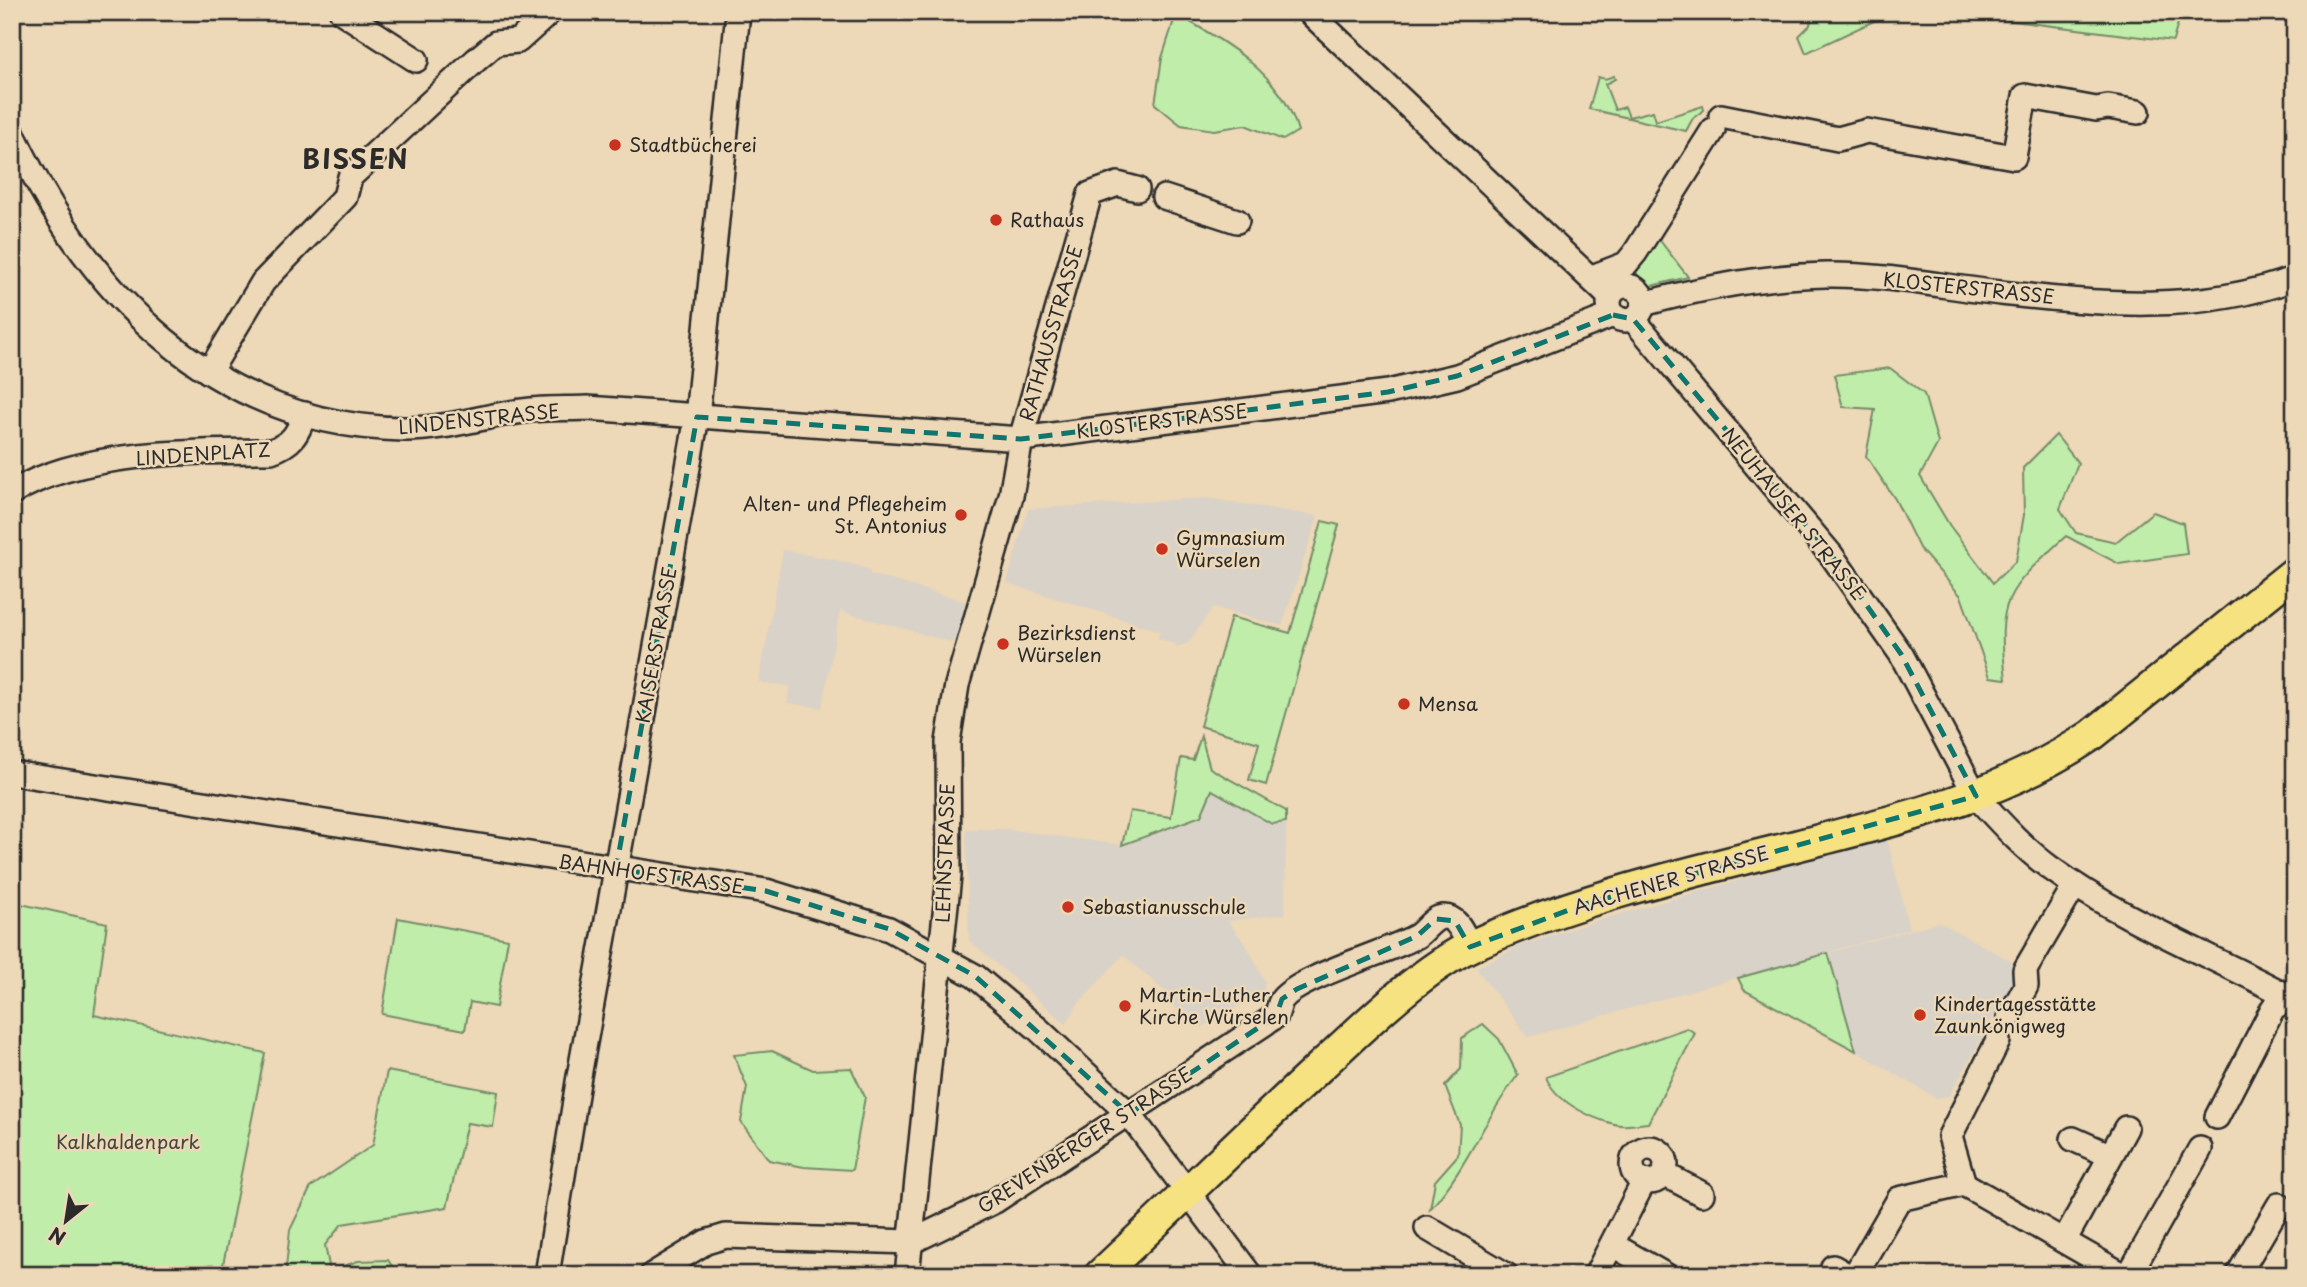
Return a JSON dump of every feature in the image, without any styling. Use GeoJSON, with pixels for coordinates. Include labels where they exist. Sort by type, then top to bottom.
{"type":"FeatureCollection","features":[{"type":"Feature","properties":{"kind":"main road","name":"AACHENER STRASSE"},"geometry":{"type":"LineString","coordinates":[[1100,1275],[1365,1025],[1444,961],[1470,947],[1585,904],[1976,796],[2059,757],[2092,735],[2295,572]]}},
{"type":"Feature","properties":{"kind":"street"},"geometry":{"type":"LineString","coordinates":[[342,12],[416,60]]}},
{"type":"Feature","properties":{"kind":"street"},"geometry":{"type":"LineString","coordinates":[[209,372],[263,282],[345,197],[350,177],[475,60],[496,43],[518,41],[550,12]]}},
{"type":"Feature","properties":{"kind":"street","name":"KAISERSTRASSE"},"geometry":{"type":"LineString","coordinates":[[547,1275],[697,417],[738,12]]}},
{"type":"Feature","properties":{"kind":"street","name":"NEUHAUSER STRASSE"},"geometry":{"type":"LineString","coordinates":[[1309,12],[1592,277],[1625,297],[1832,555],[1901,654],[1976,796],[2023,845],[2075,885],[2293,996]]}},
{"type":"Feature","properties":{"kind":"street"},"geometry":{"type":"LineString","coordinates":[[1592,277],[1625,297],[1717,123],[1838,139],[1867,131],[2014,157],[2025,96],[2096,109],[2108,107],[2138,112]]}},
{"type":"Feature","properties":{"kind":"street"},"geometry":{"type":"LineString","coordinates":[[12,132],[28,166],[65,226],[105,282],[155,335],[209,372],[274,405],[305,414]]}},
{"type":"Feature","properties":{"kind":"street","name":"RATHAUSSTRASSE"},"geometry":{"type":"LineString","coordinates":[[1021,439],[1090,194],[1118,184],[1137,189]]}},
{"type":"Feature","properties":{"kind":"street"},"geometry":{"type":"LineString","coordinates":[[1164,197],[1237,221]]}},
{"type":"Feature","properties":{"kind":"street","name":"KLOSTERSTRASSE"},"geometry":{"type":"LineString","coordinates":[[697,417],[1021,439],[1388,392],[1457,376],[1625,297],[1826,275],[2124,303],[2205,302],[2243,295],[2295,278]]}},
{"type":"Feature","properties":{"kind":"street","name":"LINDENSTRASSE"},"geometry":{"type":"LineString","coordinates":[[305,414],[348,426],[407,430],[526,410],[587,408],[697,417]]}},
{"type":"Feature","properties":{"kind":"street","name":"LINDENPLATZ"},"geometry":{"type":"LineString","coordinates":[[12,493],[32,480],[67,468],[157,455],[271,451],[288,445],[294,439],[305,414]]}},
{"type":"Feature","properties":{"kind":"street","name":"LEHNSTRASSE"},"geometry":{"type":"LineString","coordinates":[[907,1275],[949,876],[948,742],[957,685],[1011,496],[1021,439]]}},
{"type":"Feature","properties":{"kind":"street","name":"BAHNHOFSTRASSE"},"geometry":{"type":"LineString","coordinates":[[12,773],[766,891],[889,929],[975,976],[1006,1000],[1129,1114],[1250,1275]]}},
{"type":"Feature","properties":{"kind":"street"},"geometry":{"type":"LineString","coordinates":[[2009,1018],[2026,986],[2025,970],[2075,885]]}},
{"type":"Feature","properties":{"kind":"street","name":"GREVENBERGER STRASSE"},"geometry":{"type":"LineString","coordinates":[[652,1275],[706,1242],[726,1236],[911,1242],[995,1201],[1129,1114],[1276,1016],[1282,999],[1297,989],[1357,959],[1417,936],[1436,919],[1445,916],[1455,921],[1470,947]]}},
{"type":"Feature","properties":{"kind":"street"},"geometry":{"type":"LineString","coordinates":[[2217,1117],[2273,1007],[2293,996]]}},
{"type":"Feature","properties":{"kind":"street"},"geometry":{"type":"LineString","coordinates":[[1964,1184],[1950,1136],[1998,1041]]}},
{"type":"Feature","properties":{"kind":"street"},"geometry":{"type":"LineString","coordinates":[[2064,1241],[2126,1128]]}},
{"type":"Feature","properties":{"kind":"street"},"geometry":{"type":"LineString","coordinates":[[2073,1139],[2109,1155]]}},
{"type":"Feature","properties":{"kind":"street"},"geometry":{"type":"LineString","coordinates":[[2129,1275],[2200,1149]]}},
{"type":"Feature","properties":{"kind":"street"},"geometry":{"type":"LineString","coordinates":[[1597,1275],[1654,1177],[1702,1194]]}},
{"type":"Feature","properties":{"kind":"street"},"geometry":{"type":"LineString","coordinates":[[1845,1272],[1899,1199],[1964,1184],[2123,1275]]}},
{"type":"Feature","properties":{"kind":"street"},"geometry":{"type":"LineString","coordinates":[[2238,1275],[2280,1205]]}},
{"type":"Feature","properties":{"kind":"street"},"geometry":{"type":"LineString","coordinates":[[1427,1228],[1506,1275]]}},
{"type":"Feature","properties":{"kind":"street"},"geometry":{"type":"LineString","coordinates":[[1613,1245],[1665,1275]]}},
{"type":"Feature","properties":{"kind":"highlighted area"},"geometry":{"type":"Polygon","coordinates":[[[1613,315],[1633,319],[1832,556],[1901,654],[1976,796],[1585,904],[1470,947],[1455,921],[1436,919],[1417,936],[1297,989],[1282,999],[1276,1016],[1129,1114],[975,976],[889,929],[766,891],[616,869],[697,417],[1021,439],[1388,392],[1457,376],[1613,315]]]}},
{"type":"Feature","properties":{"kind":"shaded area","name":"Gymnasium Würselen"},"geometry":{"type":"Polygon","coordinates":[[[1205,498],[1318,516],[1282,626],[1213,607],[1188,643],[1175,648],[1176,644],[1158,639],[1160,631],[1007,583],[1028,509],[1205,498]]]}},
{"type":"Feature","properties":{"kind":"shaded area"},"geometry":{"type":"Polygon","coordinates":[[[783,550],[845,562],[870,570],[870,574],[966,602],[955,643],[840,611],[822,708],[787,703],[790,686],[759,682],[783,550]]]}},
{"type":"Feature","properties":{"kind":"shaded area","name":"Sebastianusschule"},"geometry":{"type":"Polygon","coordinates":[[[1211,790],[1272,824],[1286,822],[1285,914],[1228,921],[1249,950],[1265,982],[1263,992],[1200,1028],[1164,998],[1167,993],[1123,955],[1078,1004],[1066,1024],[969,940],[966,829],[1005,829],[1122,845],[1201,816],[1211,790]]]}},
{"type":"Feature","properties":{"kind":"shaded area"},"geometry":{"type":"Polygon","coordinates":[[[1887,838],[1909,929],[1528,1037],[1476,968],[1522,945],[1596,921],[1887,838]]]}},
{"type":"Feature","properties":{"kind":"shaded area","name":"Kindertagesstätte Zaunkönigweg"},"geometry":{"type":"Polygon","coordinates":[[[1939,922],[2011,961],[2015,980],[1949,1096],[1936,1098],[1856,1051],[1828,953],[1939,922]]]}},
{"type":"Feature","properties":{"kind":"green space"},"geometry":{"type":"Polygon","coordinates":[[[1812,12],[1893,12],[1806,53],[1799,36],[1810,25],[1812,12]]]}},
{"type":"Feature","properties":{"kind":"green space"},"geometry":{"type":"Polygon","coordinates":[[[1905,12],[2181,12],[2173,41],[1997,19],[1905,12]]]}},
{"type":"Feature","properties":{"kind":"green space"},"geometry":{"type":"Polygon","coordinates":[[[1176,14],[1232,48],[1265,76],[1279,92],[1298,131],[1283,140],[1245,125],[1214,130],[1181,125],[1155,104],[1162,58],[1176,14]]]}},
{"type":"Feature","properties":{"kind":"green space"},"geometry":{"type":"Polygon","coordinates":[[[1614,76],[1615,79],[1605,84],[1615,110],[1625,107],[1629,117],[1653,111],[1656,121],[1703,106],[1704,110],[1693,118],[1686,131],[1589,109],[1598,77],[1605,79],[1614,76]]]}},
{"type":"Feature","properties":{"kind":"green space"},"geometry":{"type":"Polygon","coordinates":[[[1658,238],[1688,277],[1647,287],[1640,281],[1636,271],[1658,238]]]}},
{"type":"Feature","properties":{"kind":"green space"},"geometry":{"type":"Polygon","coordinates":[[[1890,368],[1924,394],[1938,443],[1920,476],[1950,526],[1993,583],[2016,561],[2024,515],[2023,468],[2056,435],[2078,463],[2060,509],[2076,533],[2116,542],[2153,512],[2183,523],[2187,554],[2119,564],[2066,536],[2018,583],[2010,597],[2003,630],[2006,679],[1990,677],[1961,596],[1919,548],[1895,499],[1866,456],[1875,409],[1843,407],[1834,375],[1890,368]]]}},
{"type":"Feature","properties":{"kind":"green space"},"geometry":{"type":"Polygon","coordinates":[[[1322,521],[1339,525],[1266,785],[1249,780],[1259,743],[1200,726],[1231,617],[1290,633],[1322,521]]]}},
{"type":"Feature","properties":{"kind":"green space"},"geometry":{"type":"Polygon","coordinates":[[[1201,736],[1210,768],[1286,811],[1286,822],[1272,824],[1212,790],[1201,816],[1122,845],[1130,811],[1171,817],[1181,758],[1193,760],[1201,736]]]}},
{"type":"Feature","properties":{"kind":"green space","name":"Kalkhaldenpark"},"geometry":{"type":"Polygon","coordinates":[[[12,902],[107,923],[94,1015],[265,1053],[221,1275],[12,1275],[12,902]]]}},
{"type":"Feature","properties":{"kind":"green space"},"geometry":{"type":"Polygon","coordinates":[[[398,918],[508,939],[496,1007],[470,1002],[465,1030],[382,1014],[398,918]]]}},
{"type":"Feature","properties":{"kind":"green space"},"geometry":{"type":"Polygon","coordinates":[[[1828,953],[1856,1051],[1744,990],[1738,978],[1828,953]]]}},
{"type":"Feature","properties":{"kind":"green space"},"geometry":{"type":"Polygon","coordinates":[[[1483,1024],[1499,1039],[1518,1075],[1455,1177],[1430,1209],[1435,1181],[1458,1155],[1460,1125],[1445,1086],[1461,1069],[1462,1038],[1483,1024]]]}},
{"type":"Feature","properties":{"kind":"green space"},"geometry":{"type":"Polygon","coordinates":[[[1687,1028],[1695,1033],[1648,1123],[1618,1125],[1595,1118],[1565,1101],[1546,1077],[1687,1028]]]}},
{"type":"Feature","properties":{"kind":"green space"},"geometry":{"type":"Polygon","coordinates":[[[772,1051],[813,1070],[851,1068],[865,1097],[852,1170],[804,1167],[769,1160],[741,1122],[747,1087],[734,1055],[772,1051]]]}},
{"type":"Feature","properties":{"kind":"green space"},"geometry":{"type":"Polygon","coordinates":[[[387,1071],[498,1092],[493,1127],[467,1123],[447,1207],[342,1224],[325,1245],[330,1271],[358,1261],[388,1260],[398,1275],[297,1275],[286,1268],[290,1230],[311,1187],[373,1145],[387,1071]]]}},
{"type":"Feature","properties":{"kind":"place","name":"Stadtbücherei"},"geometry":{"type":"Point","coordinates":[615,145]}},
{"type":"Feature","properties":{"kind":"place","name":"Rathaus"},"geometry":{"type":"Point","coordinates":[996,220]}},
{"type":"Feature","properties":{"kind":"place","name":"Alten- und Pflegeheim St. Antonius"},"geometry":{"type":"Point","coordinates":[961,515]}},
{"type":"Feature","properties":{"kind":"place","name":"Gymnasium Würselen"},"geometry":{"type":"Point","coordinates":[1162,549]}},
{"type":"Feature","properties":{"kind":"place","name":"Bezirksdienst Würselen"},"geometry":{"type":"Point","coordinates":[1003,644]}},
{"type":"Feature","properties":{"kind":"place","name":"Mensa"},"geometry":{"type":"Point","coordinates":[1404,704]}},
{"type":"Feature","properties":{"kind":"place","name":"Sebastianusschule"},"geometry":{"type":"Point","coordinates":[1068,907]}},
{"type":"Feature","properties":{"kind":"place","name":"Martin-Luther Kirche Würselen"},"geometry":{"type":"Point","coordinates":[1125,1006]}},
{"type":"Feature","properties":{"kind":"place","name":"Kindertagesstätte Zaunkönigweg"},"geometry":{"type":"Point","coordinates":[1920,1015]}},
{"type":"Feature","properties":{"kind":"district","name":"BISSEN"},"geometry":{"type":"Point","coordinates":[356,160]}}]}
